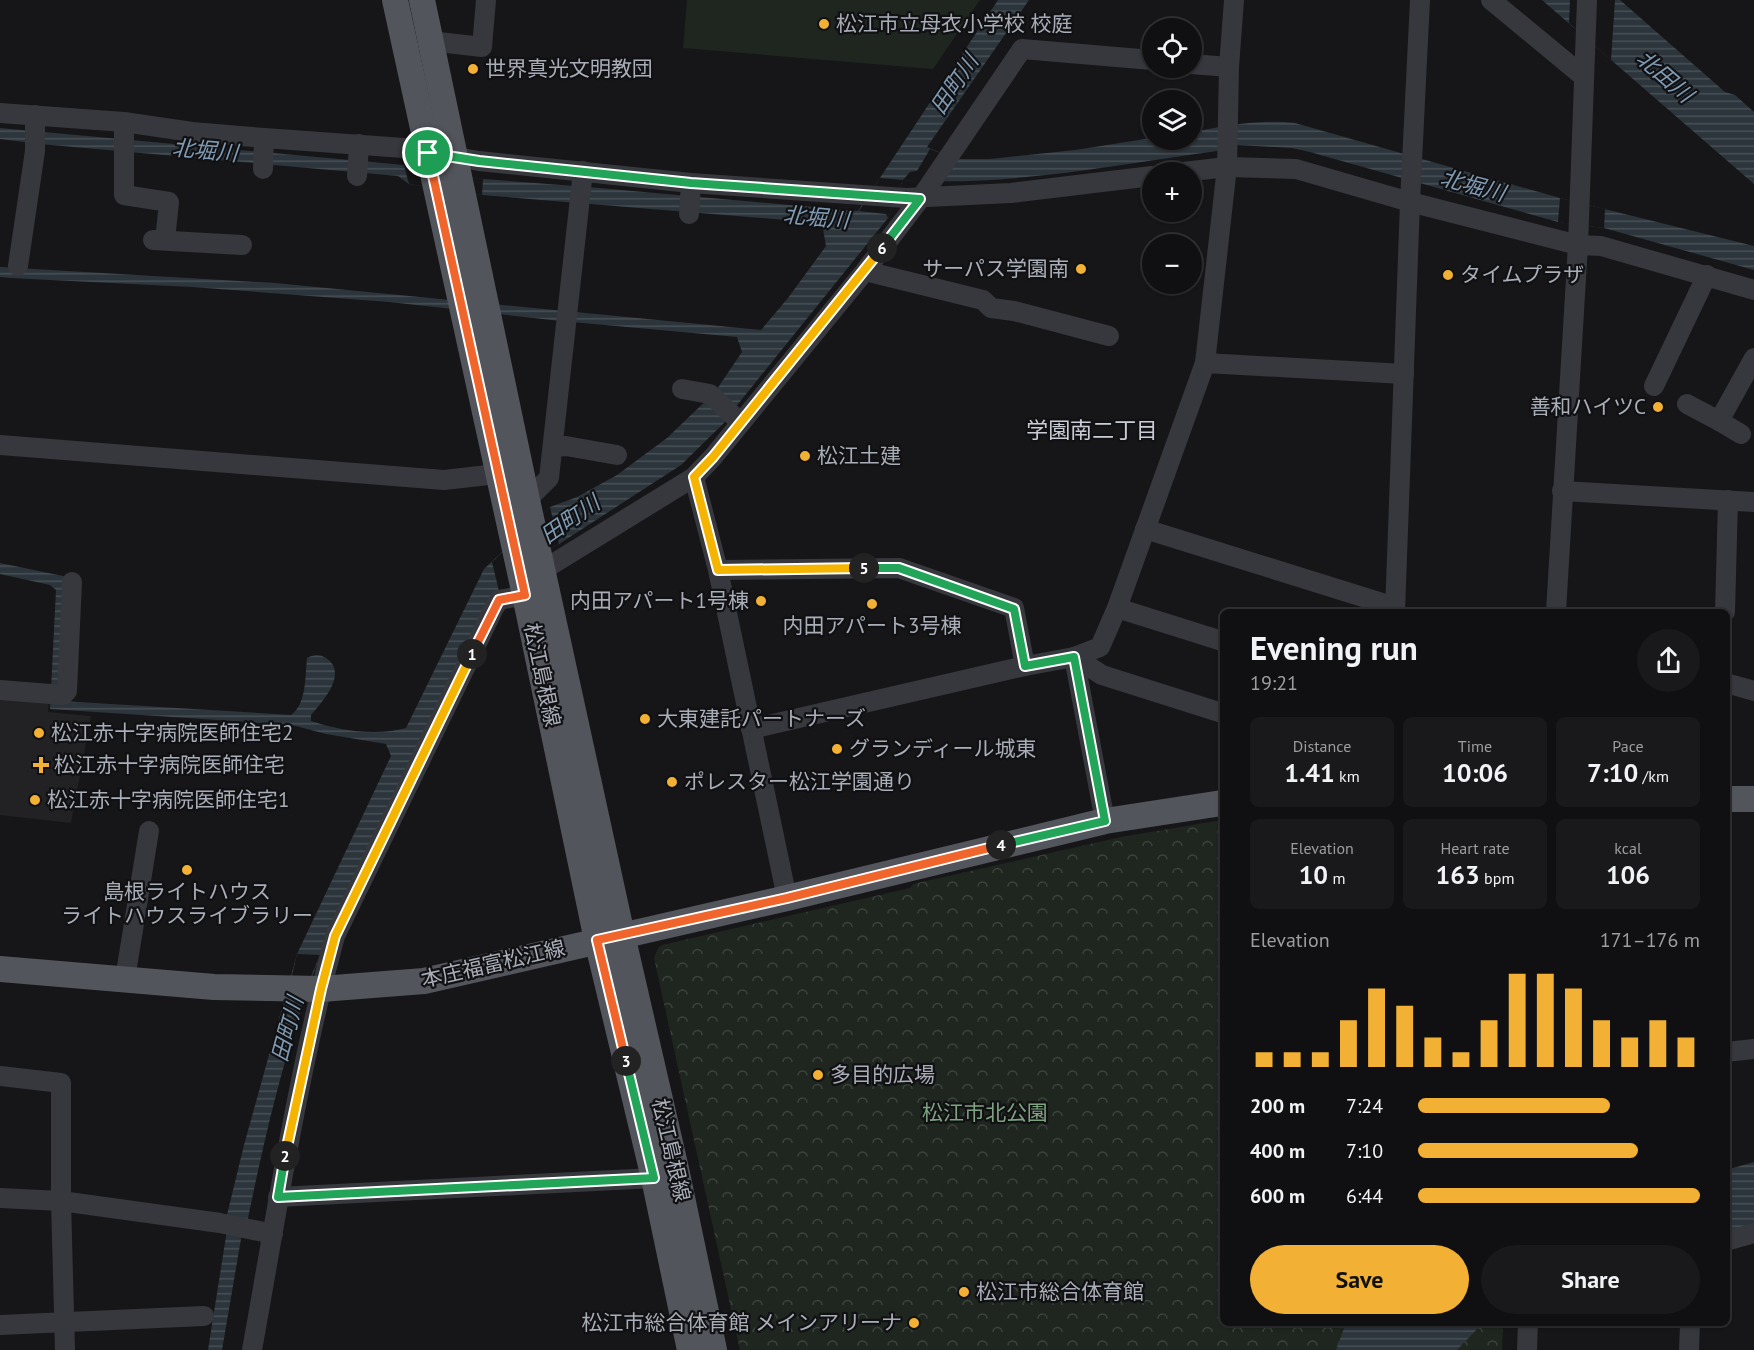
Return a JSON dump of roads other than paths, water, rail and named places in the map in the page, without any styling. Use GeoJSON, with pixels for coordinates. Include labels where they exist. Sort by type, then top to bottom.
{"type":"FeatureCollection","features":[{"type":"Feature","properties":{"kind":"main road","name":"松江島根線"},"geometry":{"type":"LineString","coordinates":[[395,0],[497,474],[512,536],[532,575]]}},
{"type":"Feature","properties":{"kind":"main road","name":"松江島根線"},"geometry":{"type":"LineString","coordinates":[[422,0],[530,509],[532,575],[609,938],[654,1178],[690,1350]]}},
{"type":"Feature","properties":{"kind":"main road"},"geometry":{"type":"LineString","coordinates":[[1730,798],[1754,799]]}},
{"type":"Feature","properties":{"kind":"main road","name":"本庄福富松江線"},"geometry":{"type":"LineString","coordinates":[[0,969],[214,987],[316,989],[424,981],[787,898],[1105,821],[1220,803]]}},
{"type":"Feature","properties":{"kind":"main road","name":"松江島根線"},"geometry":{"type":"LineString","coordinates":[[609,938],[676,1169],[714,1350]]}},
{"type":"Feature","properties":{"kind":"street"},"geometry":{"type":"LineString","coordinates":[[430,41],[482,47],[486,0]]}},
{"type":"Feature","properties":{"kind":"street"},"geometry":{"type":"LineString","coordinates":[[750,729],[1025,666],[1074,657],[1101,647],[1205,363],[1227,159],[1229,67],[1234,0]]}},
{"type":"Feature","properties":{"kind":"street"},"geometry":{"type":"LineString","coordinates":[[1395,609],[1410,192],[1420,0]]}},
{"type":"Feature","properties":{"kind":"street"},"geometry":{"type":"LineString","coordinates":[[1491,0],[1584,70]]}},
{"type":"Feature","properties":{"kind":"street"},"geometry":{"type":"LineString","coordinates":[[1556,609],[1580,198],[1587,0]]}},
{"type":"Feature","properties":{"kind":"street"},"geometry":{"type":"LineString","coordinates":[[252,1350],[316,989],[335,936],[499,600],[532,575],[694,477],[713,457],[736,418],[865,271],[919,193],[949,156],[1022,49],[1142,59]]}},
{"type":"Feature","properties":{"kind":"street"},"geometry":{"type":"LineString","coordinates":[[1202,65],[1229,67]]}},
{"type":"Feature","properties":{"kind":"street"},"geometry":{"type":"LineString","coordinates":[[0,113],[35,130],[124,137],[192,132],[358,160],[404,148],[432,170],[457,163],[691,189],[866,195],[1011,193],[1142,177]]}},
{"type":"Feature","properties":{"kind":"street"},"geometry":{"type":"LineString","coordinates":[[18,266],[35,151],[35,130]]}},
{"type":"Feature","properties":{"kind":"street"},"geometry":{"type":"LineString","coordinates":[[124,137],[124,195],[169,202],[159,240],[242,245]]}},
{"type":"Feature","properties":{"kind":"street"},"geometry":{"type":"LineString","coordinates":[[263,169],[264,144]]}},
{"type":"Feature","properties":{"kind":"street"},"geometry":{"type":"LineString","coordinates":[[1202,166],[1227,159],[1296,169],[1410,192],[1578,237],[1601,246],[1754,290]]}},
{"type":"Feature","properties":{"kind":"street"},"geometry":{"type":"LineString","coordinates":[[530,509],[549,478],[554,447],[582,178]]}},
{"type":"Feature","properties":{"kind":"street"},"geometry":{"type":"LineString","coordinates":[[689,214],[691,189]]}},
{"type":"Feature","properties":{"kind":"street"},"geometry":{"type":"LineString","coordinates":[[865,271],[983,300],[991,308],[1014,311],[1109,336]]}},
{"type":"Feature","properties":{"kind":"street"},"geometry":{"type":"LineString","coordinates":[[1654,386],[1707,275]]}},
{"type":"Feature","properties":{"kind":"street"},"geometry":{"type":"LineString","coordinates":[[1719,421],[1754,358]]}},
{"type":"Feature","properties":{"kind":"street"},"geometry":{"type":"LineString","coordinates":[[1205,363],[1404,374]]}},
{"type":"Feature","properties":{"kind":"street"},"geometry":{"type":"LineString","coordinates":[[682,389],[710,394],[736,418]]}},
{"type":"Feature","properties":{"kind":"street"},"geometry":{"type":"LineString","coordinates":[[1687,404],[1742,434]]}},
{"type":"Feature","properties":{"kind":"street"},"geometry":{"type":"LineString","coordinates":[[0,445],[444,480],[497,474]]}},
{"type":"Feature","properties":{"kind":"street"},"geometry":{"type":"LineString","coordinates":[[554,447],[566,446],[617,455]]}},
{"type":"Feature","properties":{"kind":"street"},"geometry":{"type":"LineString","coordinates":[[694,477],[718,570],[787,898]]}},
{"type":"Feature","properties":{"kind":"street"},"geometry":{"type":"LineString","coordinates":[[1562,491],[1754,502]]}},
{"type":"Feature","properties":{"kind":"street"},"geometry":{"type":"LineString","coordinates":[[1725,609],[1728,500]]}},
{"type":"Feature","properties":{"kind":"street"},"geometry":{"type":"LineString","coordinates":[[1145,529],[1392,609]]}},
{"type":"Feature","properties":{"kind":"street"},"geometry":{"type":"LineString","coordinates":[[718,570],[899,568],[1014,609],[1025,666]]}},
{"type":"Feature","properties":{"kind":"street"},"geometry":{"type":"LineString","coordinates":[[0,690],[56,694],[66,691],[72,582]]}},
{"type":"Feature","properties":{"kind":"street"},"geometry":{"type":"LineString","coordinates":[[1117,608],[1220,640]]}},
{"type":"Feature","properties":{"kind":"street"},"geometry":{"type":"LineString","coordinates":[[1074,657],[1102,675],[1220,712]]}},
{"type":"Feature","properties":{"kind":"street"},"geometry":{"type":"LineString","coordinates":[[1074,657],[1105,821]]}},
{"type":"Feature","properties":{"kind":"street"},"geometry":{"type":"LineString","coordinates":[[1730,684],[1754,692]]}},
{"type":"Feature","properties":{"kind":"street"},"geometry":{"type":"LineString","coordinates":[[125,979],[149,831]]}},
{"type":"Feature","properties":{"kind":"street"},"geometry":{"type":"LineString","coordinates":[[1730,1052],[1754,1049]]}},
{"type":"Feature","properties":{"kind":"street"},"geometry":{"type":"LineString","coordinates":[[0,1076],[61,1083],[65,1350]]}},
{"type":"Feature","properties":{"kind":"street"},"geometry":{"type":"LineString","coordinates":[[278,1197],[654,1178]]}},
{"type":"Feature","properties":{"kind":"street"},"geometry":{"type":"LineString","coordinates":[[0,1198],[61,1201],[224,1224],[273,1234]]}},
{"type":"Feature","properties":{"kind":"street"},"geometry":{"type":"LineString","coordinates":[[1730,1240],[1754,1233]]}},
{"type":"Feature","properties":{"kind":"street"},"geometry":{"type":"LineString","coordinates":[[0,1325],[204,1316]]}},
{"type":"Feature","properties":{"kind":"street"},"geometry":{"type":"LineString","coordinates":[[1527,1350],[1528,1326]]}},
{"type":"Feature","properties":{"kind":"street"},"geometry":{"type":"LineString","coordinates":[[1689,1350],[1690,1326]]}},
{"type":"Feature","properties":{"kind":"water"},"geometry":{"type":"Polygon","coordinates":[[[998,0],[1029,0],[927,147],[956,159],[990,159],[1075,150],[1142,140],[1142,150],[1202,150],[1202,130],[1256,123],[1295,123],[1560,198],[1754,246],[1754,270],[1604,228],[1558,222],[1292,148],[1237,145],[1217,151],[1022,178],[903,180],[888,218],[728,419],[681,465],[559,544],[529,559],[493,597],[328,936],[314,971],[281,1077],[247,1223],[242,1233],[222,1350],[208,1350],[227,1230],[226,1219],[297,954],[391,756],[386,744],[326,734],[292,725],[50,709],[56,590],[50,585],[0,574],[0,563],[63,576],[67,579],[61,701],[291,715],[303,697],[307,658],[318,655],[326,658],[335,671],[331,687],[311,715],[311,721],[371,732],[406,728],[484,569],[550,507],[577,497],[617,475],[667,438],[715,392],[742,352],[737,337],[389,302],[192,287],[10,278],[0,277],[0,267],[275,283],[761,330],[826,246],[822,223],[482,195],[409,184],[398,176],[40,144],[0,139],[0,128],[404,165],[483,179],[858,211],[998,0]]]}},
{"type":"Feature","properties":{"kind":"water","name":"北田川"},"geometry":{"type":"Polygon","coordinates":[[[1542,0],[1620,0],[1725,92],[1735,95],[1754,112],[1754,184],[1542,0]]]}},
{"type":"Feature","properties":{"kind":"water"},"geometry":{"type":"Polygon","coordinates":[[[1754,1162],[1754,1225],[1730,1232],[1730,1169],[1754,1162]]]}},
{"type":"Feature","properties":{"kind":"water"},"geometry":{"type":"Polygon","coordinates":[[[1345,1326],[1480,1326],[1457,1350],[1336,1350],[1345,1326]]]}},
{"type":"Feature","properties":{"kind":"place","name":"松江市立母衣小学校 校庭"},"geometry":{"type":"Point","coordinates":[824,24]}},
{"type":"Feature","properties":{"kind":"place","name":"世界真光文明教団"},"geometry":{"type":"Point","coordinates":[473,69]}},
{"type":"Feature","properties":{"kind":"place","name":"サーパス学園南"},"geometry":{"type":"Point","coordinates":[1081,269]}},
{"type":"Feature","properties":{"kind":"place","name":"タイムプラザ"},"geometry":{"type":"Point","coordinates":[1448,275]}},
{"type":"Feature","properties":{"kind":"place","name":"善和ハイツC"},"geometry":{"type":"Point","coordinates":[1658,407]}},
{"type":"Feature","properties":{"kind":"place","name":"松江土建"},"geometry":{"type":"Point","coordinates":[805,456]}},
{"type":"Feature","properties":{"kind":"place","name":"内田アパート1号棟"},"geometry":{"type":"Point","coordinates":[761,601]}},
{"type":"Feature","properties":{"kind":"place","name":"内田アパート3号棟"},"geometry":{"type":"Point","coordinates":[872,604]}},
{"type":"Feature","properties":{"kind":"place","name":"大東建託パートナーズ"},"geometry":{"type":"Point","coordinates":[645,719]}},
{"type":"Feature","properties":{"kind":"place","name":"松江赤十字病院医師住宅2"},"geometry":{"type":"Point","coordinates":[39,733]}},
{"type":"Feature","properties":{"kind":"place","name":"グランディール城東"},"geometry":{"type":"Point","coordinates":[837,749]}},
{"type":"Feature","properties":{"kind":"place","name":"松江赤十字病院医師住宅"},"geometry":{"type":"Point","coordinates":[41,765]}},
{"type":"Feature","properties":{"kind":"place","name":"ポレスター松江学園通り"},"geometry":{"type":"Point","coordinates":[672,782]}},
{"type":"Feature","properties":{"kind":"place","name":"松江赤十字病院医師住宅1"},"geometry":{"type":"Point","coordinates":[35,800]}},
{"type":"Feature","properties":{"kind":"place","name":"島根ライトハウス ライトハウスライブラリー"},"geometry":{"type":"Point","coordinates":[187,870]}},
{"type":"Feature","properties":{"kind":"place","name":"多目的広場"},"geometry":{"type":"Point","coordinates":[818,1075]}},
{"type":"Feature","properties":{"kind":"place","name":"松江市総合体育館"},"geometry":{"type":"Point","coordinates":[964,1292]}},
{"type":"Feature","properties":{"kind":"place","name":"松江市総合体育館 メインアリーナ"},"geometry":{"type":"Point","coordinates":[914,1323]}},
{"type":"Feature","properties":{"kind":"district","name":"学園南二丁目"},"geometry":{"type":"Point","coordinates":[1092,430]}},
{"type":"Feature","properties":{"kind":"water label","name":"田町川"},"geometry":{"type":"Point","coordinates":[954,84]}},
{"type":"Feature","properties":{"kind":"water label","name":"北堀川"},"geometry":{"type":"Point","coordinates":[205,150]}},
{"type":"Feature","properties":{"kind":"water label","name":"北堀川"},"geometry":{"type":"Point","coordinates":[1473,185]}},
{"type":"Feature","properties":{"kind":"water label","name":"北堀川"},"geometry":{"type":"Point","coordinates":[816,217]}},
{"type":"Feature","properties":{"kind":"water label","name":"田町川"},"geometry":{"type":"Point","coordinates":[570,519]}},
{"type":"Feature","properties":{"kind":"water label","name":"田町川"},"geometry":{"type":"Point","coordinates":[287,1029]}},
{"type":"Feature","properties":{"kind":"park label","name":"松江市北公園"},"geometry":{"type":"Point","coordinates":[985,1113]}}]}
